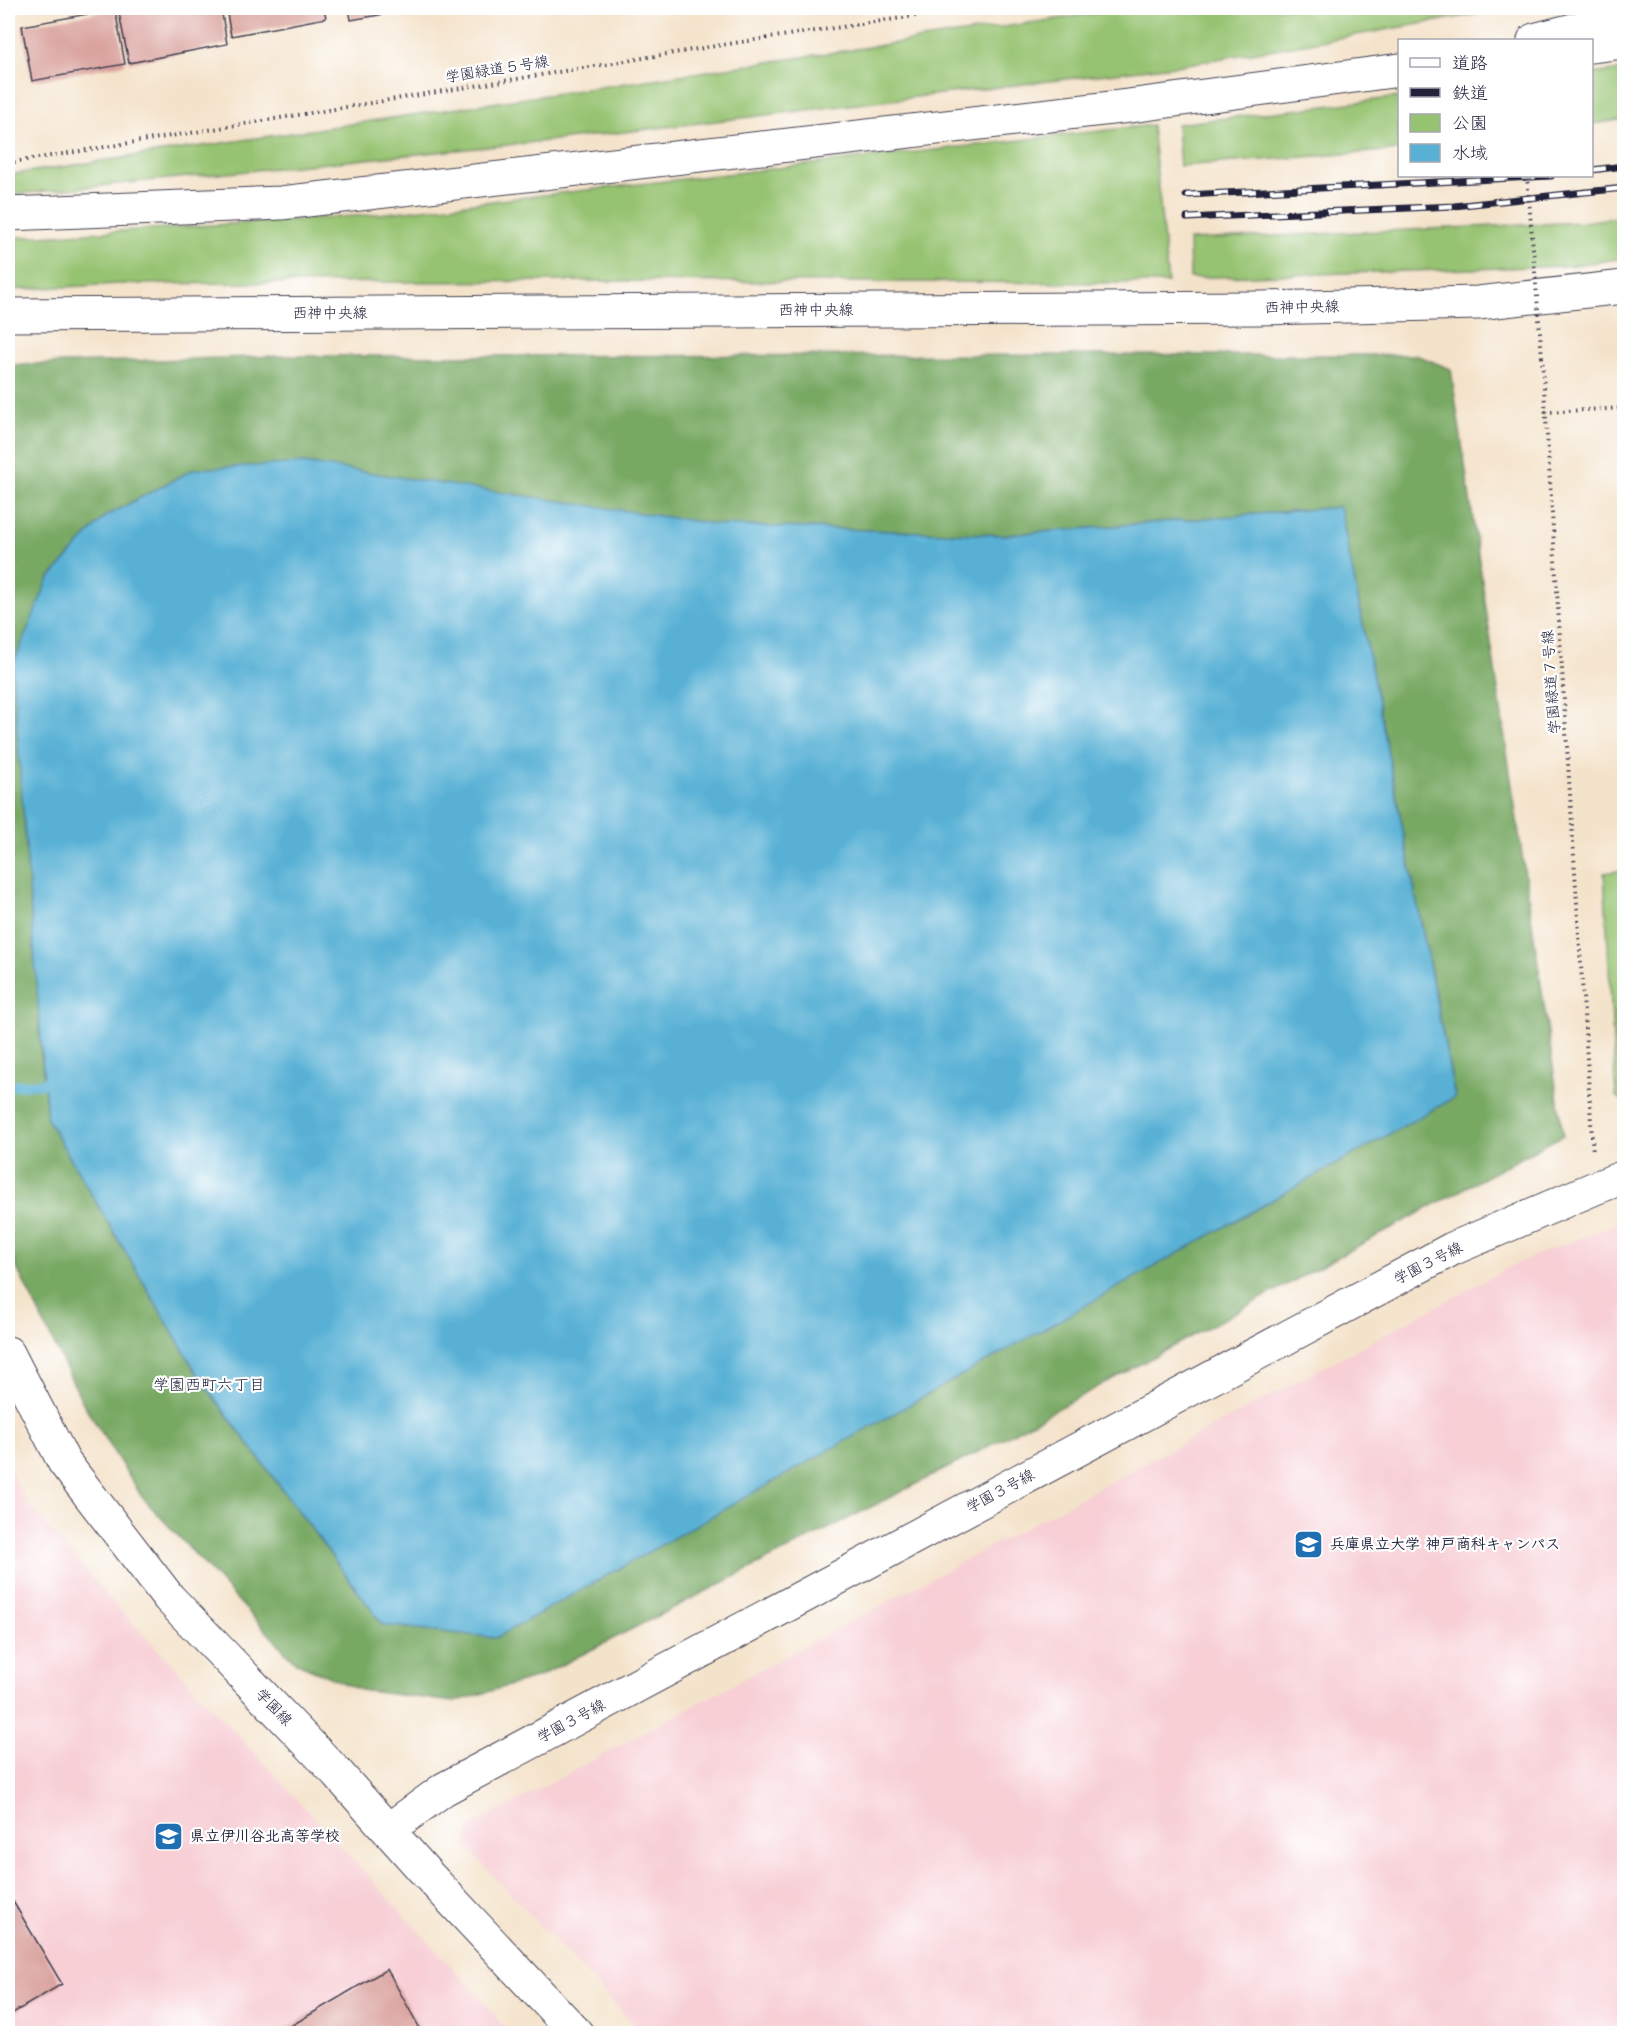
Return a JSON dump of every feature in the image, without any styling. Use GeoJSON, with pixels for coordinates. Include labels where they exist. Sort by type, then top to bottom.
{"type":"FeatureCollection","features":[{"type":"Feature","properties":{"kind":"street"},"geometry":{"type":"LineString","coordinates":[[1538,39],[1624,17]]}},
{"type":"Feature","properties":{"kind":"street"},"geometry":{"type":"LineString","coordinates":[[1593,46],[1624,42]]}},
{"type":"Feature","properties":{"kind":"street"},"geometry":{"type":"LineString","coordinates":[[8,214],[281,203],[1129,106],[1398,70]]}},
{"type":"Feature","properties":{"kind":"street","name":"西神中央線"},"geometry":{"type":"LineString","coordinates":[[8,315],[1259,308],[1478,303],[1624,287]]}},
{"type":"Feature","properties":{"kind":"street"},"geometry":{"type":"LineString","coordinates":[[1478,303],[1624,299]]}},
{"type":"Feature","properties":{"kind":"street","name":"学園３号線"},"geometry":{"type":"LineString","coordinates":[[388,1830],[444,1789],[1441,1255],[1610,1183]]}},
{"type":"Feature","properties":{"kind":"street","name":"学園線"},"geometry":{"type":"LineString","coordinates":[[8,1353],[64,1462],[169,1598],[338,1774],[577,2034]]}},
{"type":"Feature","properties":{"kind":"path","name":"学園緑道５号線"},"geometry":{"type":"LineString","coordinates":[[8,163],[728,44],[935,13],[991,8]]}},
{"type":"Feature","properties":{"kind":"path","name":"学園緑道７号線"},"geometry":{"type":"LineString","coordinates":[[1527,177],[1610,1183]]}},
{"type":"Feature","properties":{"kind":"path"},"geometry":{"type":"LineString","coordinates":[[1545,412],[1624,408]]}},
{"type":"Feature","properties":{"kind":"shaded area","name":"兵庫県立大学 神戸商科キャンパス"},"geometry":{"type":"Polygon","coordinates":[[[1624,1221],[1624,2033],[642,2033],[466,1847],[470,1826],[1519,1262],[1624,1221]]]}},
{"type":"Feature","properties":{"kind":"shaded area","name":"県立伊川谷北高等学校"},"geometry":{"type":"Polygon","coordinates":[[[8,1466],[26,1501],[117,1607],[486,2004],[509,2033],[8,2033],[8,1466]]]}},
{"type":"Feature","properties":{"kind":"green space"},"geometry":{"type":"Polygon","coordinates":[[[1131,8],[1512,8],[1182,65],[566,139],[8,195],[8,175],[1131,8]]]}},
{"type":"Feature","properties":{"kind":"green space"},"geometry":{"type":"Polygon","coordinates":[[[1624,70],[1624,119],[1593,124],[1593,74],[1624,70]]]}},
{"type":"Feature","properties":{"kind":"green space"},"geometry":{"type":"Polygon","coordinates":[[[1398,97],[1398,150],[1180,166],[1177,124],[1398,97]]]}},
{"type":"Feature","properties":{"kind":"green space"},"geometry":{"type":"Polygon","coordinates":[[[1152,125],[1168,283],[556,281],[118,284],[8,290],[8,238],[370,215],[1152,125]]]}},
{"type":"Feature","properties":{"kind":"green space"},"geometry":{"type":"Polygon","coordinates":[[[1624,216],[1624,258],[1568,266],[1190,278],[1189,240],[1584,222],[1624,216]]]}},
{"type":"Feature","properties":{"kind":"green space"},"geometry":{"type":"Polygon","coordinates":[[[1416,355],[1451,369],[1563,1135],[963,1460],[538,1677],[454,1702],[360,1690],[295,1662],[142,1497],[83,1403],[8,1250],[8,365],[280,356],[1416,355]],[[194,469],[104,517],[48,580],[39,1030],[47,1119],[201,1380],[383,1625],[496,1637],[1455,1096],[1340,507],[1005,535],[721,525],[194,469]]]}},
{"type":"Feature","properties":{"kind":"green space"},"geometry":{"type":"Polygon","coordinates":[[[1624,870],[1624,1101],[1616,1096],[1604,873],[1624,870]]]}},
{"type":"Feature","properties":{"kind":"water"},"geometry":{"type":"Polygon","coordinates":[[[304,463],[721,525],[1005,535],[1340,507],[1455,1097],[496,1638],[383,1625],[201,1380],[47,1119],[12,667],[48,580],[104,517],[194,469],[304,463]]]}},
{"type":"Feature","properties":{"kind":"building"},"geometry":{"type":"Polygon","coordinates":[[[118,8],[221,8],[227,44],[129,63],[118,8]]]}},
{"type":"Feature","properties":{"kind":"building"},"geometry":{"type":"Polygon","coordinates":[[[226,8],[324,8],[326,18],[231,36],[226,8]]]}},
{"type":"Feature","properties":{"kind":"building"},"geometry":{"type":"Polygon","coordinates":[[[349,8],[413,8],[413,9],[351,20],[349,8]]]}},
{"type":"Feature","properties":{"kind":"building"},"geometry":{"type":"Polygon","coordinates":[[[453,8],[468,8],[468,9],[454,11],[453,8]]]}},
{"type":"Feature","properties":{"kind":"building"},"geometry":{"type":"Polygon","coordinates":[[[115,9],[125,64],[32,81],[22,26],[115,9]]]}},
{"type":"Feature","properties":{"kind":"building"},"geometry":{"type":"Polygon","coordinates":[[[8,1893],[62,1984],[8,2016],[8,1893]]]}},
{"type":"Feature","properties":{"kind":"building"},"geometry":{"type":"Polygon","coordinates":[[[387,1969],[423,2034],[277,2034],[387,1969]]]}},
{"type":"Feature","properties":{"kind":"waterway"},"geometry":{"type":"LineString","coordinates":[[8,1086],[44,1083]]}},
{"type":"Feature","properties":{"kind":"railway"},"geometry":{"type":"LineString","coordinates":[[1593,170],[1624,166]]}},
{"type":"Feature","properties":{"kind":"railway"},"geometry":{"type":"LineString","coordinates":[[1186,195],[1532,177]]}},
{"type":"Feature","properties":{"kind":"railway"},"geometry":{"type":"LineString","coordinates":[[1187,218],[1454,206],[1624,188]]}},
{"type":"Feature","properties":{"kind":"place","name":"兵庫県立大学 神戸商科キャンパス"},"geometry":{"type":"Point","coordinates":[1309,1544]}},
{"type":"Feature","properties":{"kind":"place","name":"県立伊川谷北高等学校"},"geometry":{"type":"Point","coordinates":[169,1836]}},
{"type":"Feature","properties":{"kind":"district","name":"学園西町六丁目"},"geometry":{"type":"Point","coordinates":[209,1384]}}]}
